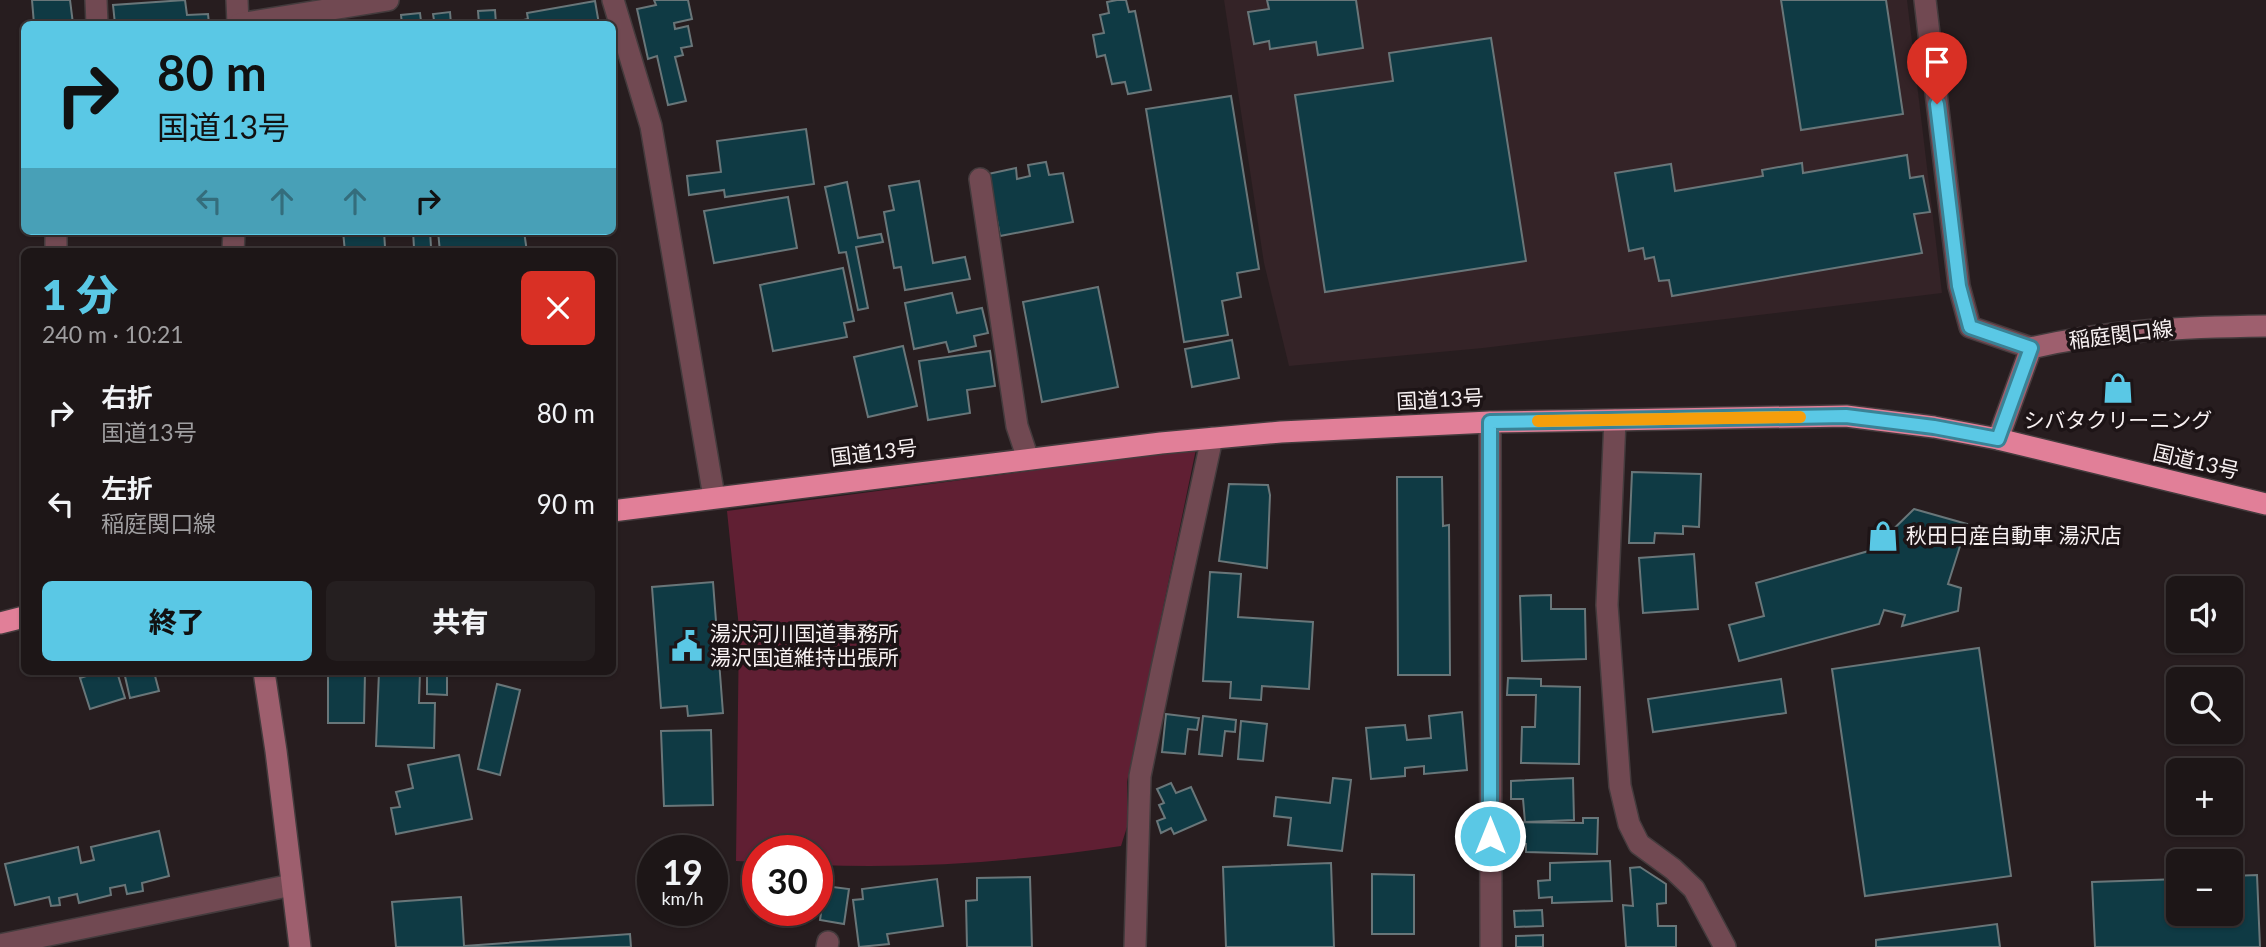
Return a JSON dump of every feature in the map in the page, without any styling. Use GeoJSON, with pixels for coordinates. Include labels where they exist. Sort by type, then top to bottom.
{"type":"FeatureCollection","features":[{"type":"Feature","properties":{"kind":"highway","name":"国道13号"},"geometry":{"type":"LineString","coordinates":[[616,510],[1028,459],[1282,432],[1490,422],[1846,416],[1934,427],[1998,439],[2266,504]]}},
{"type":"Feature","properties":{"kind":"highway"},"geometry":{"type":"LineString","coordinates":[[0,623],[21,618]]}},
{"type":"Feature","properties":{"kind":"main road","name":"稲庭関口線"},"geometry":{"type":"LineString","coordinates":[[2031,348],[2067,340],[2175,328],[2266,326]]}},
{"type":"Feature","properties":{"kind":"main road"},"geometry":{"type":"LineString","coordinates":[[1998,439],[2031,348]]}},
{"type":"Feature","properties":{"kind":"main road"},"geometry":{"type":"LineString","coordinates":[[264,675],[300,947]]}},
{"type":"Feature","properties":{"kind":"street"},"geometry":{"type":"LineString","coordinates":[[96,0],[97,21]]}},
{"type":"Feature","properties":{"kind":"street"},"geometry":{"type":"LineString","coordinates":[[237,0],[238,21]]}},
{"type":"Feature","properties":{"kind":"street"},"geometry":{"type":"LineString","coordinates":[[257,21],[388,0]]}},
{"type":"Feature","properties":{"kind":"street"},"geometry":{"type":"LineString","coordinates":[[613,0],[651,126],[714,497]]}},
{"type":"Feature","properties":{"kind":"street"},"geometry":{"type":"LineString","coordinates":[[1925,0],[1959,286],[1970,327],[2031,348]]}},
{"type":"Feature","properties":{"kind":"street"},"geometry":{"type":"LineString","coordinates":[[980,179],[1017,426],[1028,459]]}},
{"type":"Feature","properties":{"kind":"street"},"geometry":{"type":"LineString","coordinates":[[1615,420],[1607,605],[1620,786],[1629,824],[1639,844],[1673,869],[1694,889],[1725,947]]}},
{"type":"Feature","properties":{"kind":"street"},"geometry":{"type":"LineString","coordinates":[[1490,422],[1490,947]]}},
{"type":"Feature","properties":{"kind":"street"},"geometry":{"type":"LineString","coordinates":[[1135,947],[1140,776],[1212,438]]}},
{"type":"Feature","properties":{"kind":"street"},"geometry":{"type":"LineString","coordinates":[[0,945],[292,885]]}},
{"type":"Feature","properties":{"kind":"shaded area"},"geometry":{"type":"Polygon","coordinates":[[[1224,0],[1907,0],[1942,293],[1483,348],[1289,366],[1264,263],[1224,0]]]}},
{"type":"Feature","properties":{"kind":"shaded area"},"geometry":{"type":"Polygon","coordinates":[[[1196,449],[1127,782],[1127,827],[1121,846],[1007,860],[931,865],[833,865],[833,835],[742,835],[742,861],[736,861],[739,628],[727,511],[1196,449]]]}},
{"type":"Feature","properties":{"kind":"building"},"geometry":{"type":"Polygon","coordinates":[[[32,0],[70,0],[73,21],[34,21],[32,0]]]}},
{"type":"Feature","properties":{"kind":"building"},"geometry":{"type":"Polygon","coordinates":[[[185,0],[187,15],[208,14],[209,21],[115,21],[113,5],[185,0]]]}},
{"type":"Feature","properties":{"kind":"building"},"geometry":{"type":"Polygon","coordinates":[[[654,0],[688,0],[692,19],[674,23],[675,29],[688,26],[692,46],[681,48],[683,55],[675,57],[686,101],[668,105],[657,56],[648,59],[637,9],[656,5],[654,0]]]}},
{"type":"Feature","properties":{"kind":"building"},"geometry":{"type":"Polygon","coordinates":[[[1126,0],[1129,12],[1135,11],[1151,90],[1128,94],[1125,82],[1112,84],[1105,55],[1097,57],[1093,35],[1104,33],[1100,15],[1109,13],[1107,2],[1126,0]]]}},
{"type":"Feature","properties":{"kind":"building"},"geometry":{"type":"Polygon","coordinates":[[[1267,0],[1356,0],[1363,48],[1318,55],[1316,42],[1270,49],[1269,41],[1254,44],[1248,12],[1269,9],[1267,0]]]}},
{"type":"Feature","properties":{"kind":"building"},"geometry":{"type":"Polygon","coordinates":[[[1781,0],[1886,0],[1903,114],[1801,130],[1781,0]]]}},
{"type":"Feature","properties":{"kind":"building"},"geometry":{"type":"Polygon","coordinates":[[[595,1],[598,21],[519,21],[528,19],[527,13],[595,1]]]}},
{"type":"Feature","properties":{"kind":"building"},"geometry":{"type":"Polygon","coordinates":[[[495,10],[496,21],[479,21],[478,11],[495,10]]]}},
{"type":"Feature","properties":{"kind":"building"},"geometry":{"type":"Polygon","coordinates":[[[450,12],[451,21],[421,21],[434,20],[433,14],[450,12]]]}},
{"type":"Feature","properties":{"kind":"building"},"geometry":{"type":"Polygon","coordinates":[[[420,13],[421,21],[402,21],[401,15],[420,13]]]}},
{"type":"Feature","properties":{"kind":"building"},"geometry":{"type":"Polygon","coordinates":[[[1491,38],[1526,261],[1325,292],[1295,95],[1393,81],[1389,53],[1491,38]]]}},
{"type":"Feature","properties":{"kind":"building"},"geometry":{"type":"Polygon","coordinates":[[[1231,96],[1259,269],[1237,273],[1241,297],[1222,301],[1228,335],[1184,342],[1146,109],[1231,96]]]}},
{"type":"Feature","properties":{"kind":"building"},"geometry":{"type":"Polygon","coordinates":[[[806,129],[814,184],[725,197],[724,190],[689,195],[687,176],[721,172],[717,141],[806,129]]]}},
{"type":"Feature","properties":{"kind":"building"},"geometry":{"type":"Polygon","coordinates":[[[1907,155],[1910,178],[1923,176],[1930,212],[1914,214],[1922,253],[1672,296],[1669,280],[1659,281],[1654,257],[1645,259],[1643,248],[1629,251],[1615,173],[1671,164],[1675,191],[1763,176],[1762,170],[1802,163],[1803,173],[1907,155]]]}},
{"type":"Feature","properties":{"kind":"building"},"geometry":{"type":"Polygon","coordinates":[[[1046,162],[1049,175],[1063,173],[1073,222],[1000,236],[988,174],[1016,168],[1017,179],[1030,176],[1028,165],[1046,162]]]}},
{"type":"Feature","properties":{"kind":"building"},"geometry":{"type":"Polygon","coordinates":[[[919,181],[933,263],[965,257],[970,279],[905,290],[901,267],[894,268],[884,212],[894,210],[889,186],[919,181]]]}},
{"type":"Feature","properties":{"kind":"building"},"geometry":{"type":"Polygon","coordinates":[[[847,182],[858,238],[881,234],[883,242],[856,247],[868,308],[858,310],[846,252],[839,253],[825,187],[847,182]]]}},
{"type":"Feature","properties":{"kind":"building"},"geometry":{"type":"Polygon","coordinates":[[[788,197],[797,248],[714,263],[704,211],[788,197]]]}},
{"type":"Feature","properties":{"kind":"building"},"geometry":{"type":"Polygon","coordinates":[[[343,235],[384,235],[385,247],[345,248],[343,235]]]}},
{"type":"Feature","properties":{"kind":"building"},"geometry":{"type":"Polygon","coordinates":[[[413,235],[430,235],[431,247],[414,248],[413,235]]]}},
{"type":"Feature","properties":{"kind":"building"},"geometry":{"type":"Polygon","coordinates":[[[438,235],[525,235],[526,248],[440,248],[438,235]]]}},
{"type":"Feature","properties":{"kind":"building"},"geometry":{"type":"Polygon","coordinates":[[[843,268],[854,321],[844,323],[847,337],[773,351],[760,285],[843,268]]]}},
{"type":"Feature","properties":{"kind":"building"},"geometry":{"type":"Polygon","coordinates":[[[1098,287],[1118,387],[1042,402],[1023,302],[1098,287]]]}},
{"type":"Feature","properties":{"kind":"building"},"geometry":{"type":"Polygon","coordinates":[[[952,293],[957,313],[982,308],[988,333],[974,336],[976,346],[949,352],[946,342],[914,349],[905,303],[952,293]]]}},
{"type":"Feature","properties":{"kind":"building"},"geometry":{"type":"Polygon","coordinates":[[[1232,340],[1239,378],[1192,387],[1185,349],[1232,340]]]}},
{"type":"Feature","properties":{"kind":"building"},"geometry":{"type":"Polygon","coordinates":[[[903,346],[917,406],[868,417],[854,357],[903,346]]]}},
{"type":"Feature","properties":{"kind":"building"},"geometry":{"type":"Polygon","coordinates":[[[990,351],[995,386],[967,390],[970,413],[928,420],[919,361],[990,351]]]}},
{"type":"Feature","properties":{"kind":"building"},"geometry":{"type":"Polygon","coordinates":[[[1632,472],[1701,474],[1699,527],[1683,526],[1683,534],[1655,533],[1654,543],[1629,543],[1632,472]]]}},
{"type":"Feature","properties":{"kind":"building"},"geometry":{"type":"Polygon","coordinates":[[[1397,477],[1442,477],[1443,526],[1449,525],[1450,675],[1398,675],[1397,477]]]}},
{"type":"Feature","properties":{"kind":"building"},"geometry":{"type":"Polygon","coordinates":[[[1229,484],[1268,485],[1270,495],[1267,568],[1219,561],[1229,484]]]}},
{"type":"Feature","properties":{"kind":"building"},"geometry":{"type":"Polygon","coordinates":[[[1914,509],[1967,524],[1948,584],[1961,588],[1958,611],[1902,626],[1905,615],[1884,610],[1879,624],[1739,661],[1729,625],[1764,616],[1756,583],[1872,550],[1914,509]]]}},
{"type":"Feature","properties":{"kind":"building"},"geometry":{"type":"Polygon","coordinates":[[[1694,554],[1698,609],[1643,613],[1639,558],[1694,554]]]}},
{"type":"Feature","properties":{"kind":"building"},"geometry":{"type":"Polygon","coordinates":[[[1210,572],[1241,574],[1238,617],[1313,622],[1309,689],[1262,686],[1261,700],[1230,698],[1231,682],[1203,681],[1210,572]]]}},
{"type":"Feature","properties":{"kind":"building","name":"湯沢河川国道事務所 湯沢国道維持出張所"},"geometry":{"type":"Polygon","coordinates":[[[713,582],[723,713],[688,716],[687,706],[661,708],[652,587],[713,582]]]}},
{"type":"Feature","properties":{"kind":"building"},"geometry":{"type":"Polygon","coordinates":[[[1551,595],[1551,609],[1585,609],[1586,659],[1522,661],[1520,596],[1551,595]]]}},
{"type":"Feature","properties":{"kind":"building"},"geometry":{"type":"Polygon","coordinates":[[[1979,648],[2011,876],[1865,896],[1832,669],[1979,648]]]}},
{"type":"Feature","properties":{"kind":"building"},"geometry":{"type":"Polygon","coordinates":[[[90,675],[118,675],[125,698],[90,709],[80,678],[90,675]]]}},
{"type":"Feature","properties":{"kind":"building"},"geometry":{"type":"Polygon","coordinates":[[[125,675],[155,675],[159,691],[130,698],[125,675]]]}},
{"type":"Feature","properties":{"kind":"building"},"geometry":{"type":"Polygon","coordinates":[[[328,675],[365,675],[364,723],[328,723],[328,675]]]}},
{"type":"Feature","properties":{"kind":"building"},"geometry":{"type":"Polygon","coordinates":[[[379,675],[420,675],[419,703],[435,703],[434,748],[376,746],[379,675]]]}},
{"type":"Feature","properties":{"kind":"building"},"geometry":{"type":"Polygon","coordinates":[[[427,675],[447,675],[447,695],[427,694],[427,675]]]}},
{"type":"Feature","properties":{"kind":"building"},"geometry":{"type":"Polygon","coordinates":[[[1508,678],[1541,679],[1541,686],[1580,687],[1579,764],[1521,763],[1522,727],[1535,727],[1536,695],[1507,695],[1508,678]]]}},
{"type":"Feature","properties":{"kind":"building"},"geometry":{"type":"Polygon","coordinates":[[[1781,679],[1786,713],[1653,732],[1648,699],[1781,679]]]}},
{"type":"Feature","properties":{"kind":"building"},"geometry":{"type":"Polygon","coordinates":[[[497,684],[520,690],[500,775],[478,769],[497,684]]]}},
{"type":"Feature","properties":{"kind":"building"},"geometry":{"type":"Polygon","coordinates":[[[1462,712],[1467,770],[1424,774],[1424,766],[1405,768],[1405,776],[1371,779],[1366,728],[1405,725],[1407,740],[1431,738],[1429,716],[1462,712]]]}},
{"type":"Feature","properties":{"kind":"building"},"geometry":{"type":"Polygon","coordinates":[[[1166,714],[1199,718],[1197,730],[1188,729],[1185,754],[1162,752],[1166,714]]]}},
{"type":"Feature","properties":{"kind":"building"},"geometry":{"type":"Polygon","coordinates":[[[1203,716],[1236,720],[1235,732],[1225,731],[1222,756],[1199,754],[1203,716]]]}},
{"type":"Feature","properties":{"kind":"building"},"geometry":{"type":"Polygon","coordinates":[[[1241,721],[1267,724],[1263,761],[1238,759],[1241,721]]]}},
{"type":"Feature","properties":{"kind":"building"},"geometry":{"type":"Polygon","coordinates":[[[711,730],[713,805],[664,806],[661,731],[711,730]]]}},
{"type":"Feature","properties":{"kind":"building"},"geometry":{"type":"Polygon","coordinates":[[[459,755],[472,819],[396,834],[391,808],[400,807],[396,792],[413,788],[408,765],[459,755]]]}},
{"type":"Feature","properties":{"kind":"building"},"geometry":{"type":"Polygon","coordinates":[[[1333,778],[1351,780],[1342,851],[1288,845],[1291,818],[1274,816],[1276,797],[1330,803],[1333,778]]]}},
{"type":"Feature","properties":{"kind":"building"},"geometry":{"type":"Polygon","coordinates":[[[1573,778],[1574,820],[1525,822],[1523,799],[1511,799],[1511,781],[1573,778]]]}},
{"type":"Feature","properties":{"kind":"building"},"geometry":{"type":"Polygon","coordinates":[[[1171,783],[1176,793],[1191,787],[1206,820],[1174,834],[1171,828],[1161,833],[1157,821],[1165,818],[1159,805],[1164,803],[1157,789],[1171,783]]]}},
{"type":"Feature","properties":{"kind":"building"},"geometry":{"type":"Polygon","coordinates":[[[1583,818],[1598,818],[1597,854],[1526,852],[1526,844],[1507,843],[1508,822],[1583,823],[1583,818]]]}},
{"type":"Feature","properties":{"kind":"building"},"geometry":{"type":"Polygon","coordinates":[[[159,831],[169,876],[142,883],[143,891],[127,894],[125,885],[110,888],[111,895],[79,903],[77,894],[59,898],[60,905],[51,906],[49,897],[15,905],[5,864],[78,847],[81,863],[94,860],[91,847],[159,831]]]}},
{"type":"Feature","properties":{"kind":"building"},"geometry":{"type":"Polygon","coordinates":[[[1610,861],[1612,901],[1552,903],[1552,897],[1539,898],[1538,881],[1550,880],[1550,863],[1610,861]]]}},
{"type":"Feature","properties":{"kind":"building"},"geometry":{"type":"Polygon","coordinates":[[[1331,863],[1334,947],[1226,947],[1223,867],[1331,863]]]}},
{"type":"Feature","properties":{"kind":"building"},"geometry":{"type":"Polygon","coordinates":[[[1640,867],[1666,884],[1666,903],[1657,904],[1658,926],[1676,926],[1676,947],[1626,947],[1623,905],[1633,906],[1630,868],[1640,867]]]}},
{"type":"Feature","properties":{"kind":"building"},"geometry":{"type":"Polygon","coordinates":[[[1372,874],[1414,875],[1414,934],[1372,934],[1372,874]]]}},
{"type":"Feature","properties":{"kind":"building"},"geometry":{"type":"Polygon","coordinates":[[[2257,875],[2260,947],[2095,947],[2092,882],[2166,879],[2166,926],[2243,926],[2243,876],[2257,875]]]}},
{"type":"Feature","properties":{"kind":"building"},"geometry":{"type":"Polygon","coordinates":[[[1030,877],[1032,947],[967,947],[966,901],[977,900],[977,878],[1030,877]]]}},
{"type":"Feature","properties":{"kind":"building"},"geometry":{"type":"Polygon","coordinates":[[[937,879],[943,926],[887,934],[889,944],[859,947],[853,900],[863,899],[862,889],[937,879]]]}},
{"type":"Feature","properties":{"kind":"building"},"geometry":{"type":"Polygon","coordinates":[[[833,887],[849,889],[844,924],[833,922],[833,887]]]}},
{"type":"Feature","properties":{"kind":"building"},"geometry":{"type":"Polygon","coordinates":[[[461,897],[464,946],[630,934],[631,947],[396,947],[392,902],[461,897]]]}},
{"type":"Feature","properties":{"kind":"building"},"geometry":{"type":"Polygon","coordinates":[[[1542,910],[1543,926],[1515,927],[1514,911],[1542,910]]]}},
{"type":"Feature","properties":{"kind":"building"},"geometry":{"type":"Polygon","coordinates":[[[1997,924],[2000,947],[1876,947],[1876,940],[1997,924]]]}},
{"type":"Feature","properties":{"kind":"building"},"geometry":{"type":"Polygon","coordinates":[[[1543,935],[1543,947],[1516,947],[1516,936],[1543,935]]]}},
{"type":"Feature","properties":{"kind":"slow traffic"},"geometry":{"type":"LineString","coordinates":[[1538,421],[1800,417]]}},
{"type":"Feature","properties":{"kind":"place","name":"シバタクリーニング"},"geometry":{"type":"Point","coordinates":[2118,388]}},
{"type":"Feature","properties":{"kind":"place","name":"秋田日産自動車 湯沢店"},"geometry":{"type":"Point","coordinates":[1883,536]}},
{"type":"Feature","properties":{"kind":"place","name":"湯沢河川国道事務所 湯沢国道維持出張所"},"geometry":{"type":"Point","coordinates":[687,646]}},
{"type":"Feature","properties":{"kind":"route"},"geometry":{"type":"LineString","coordinates":[[1490,836],[1490,422],[1846,416],[1934,427],[1998,439],[2031,348],[1970,327],[1959,286],[1937,104]]}}]}
